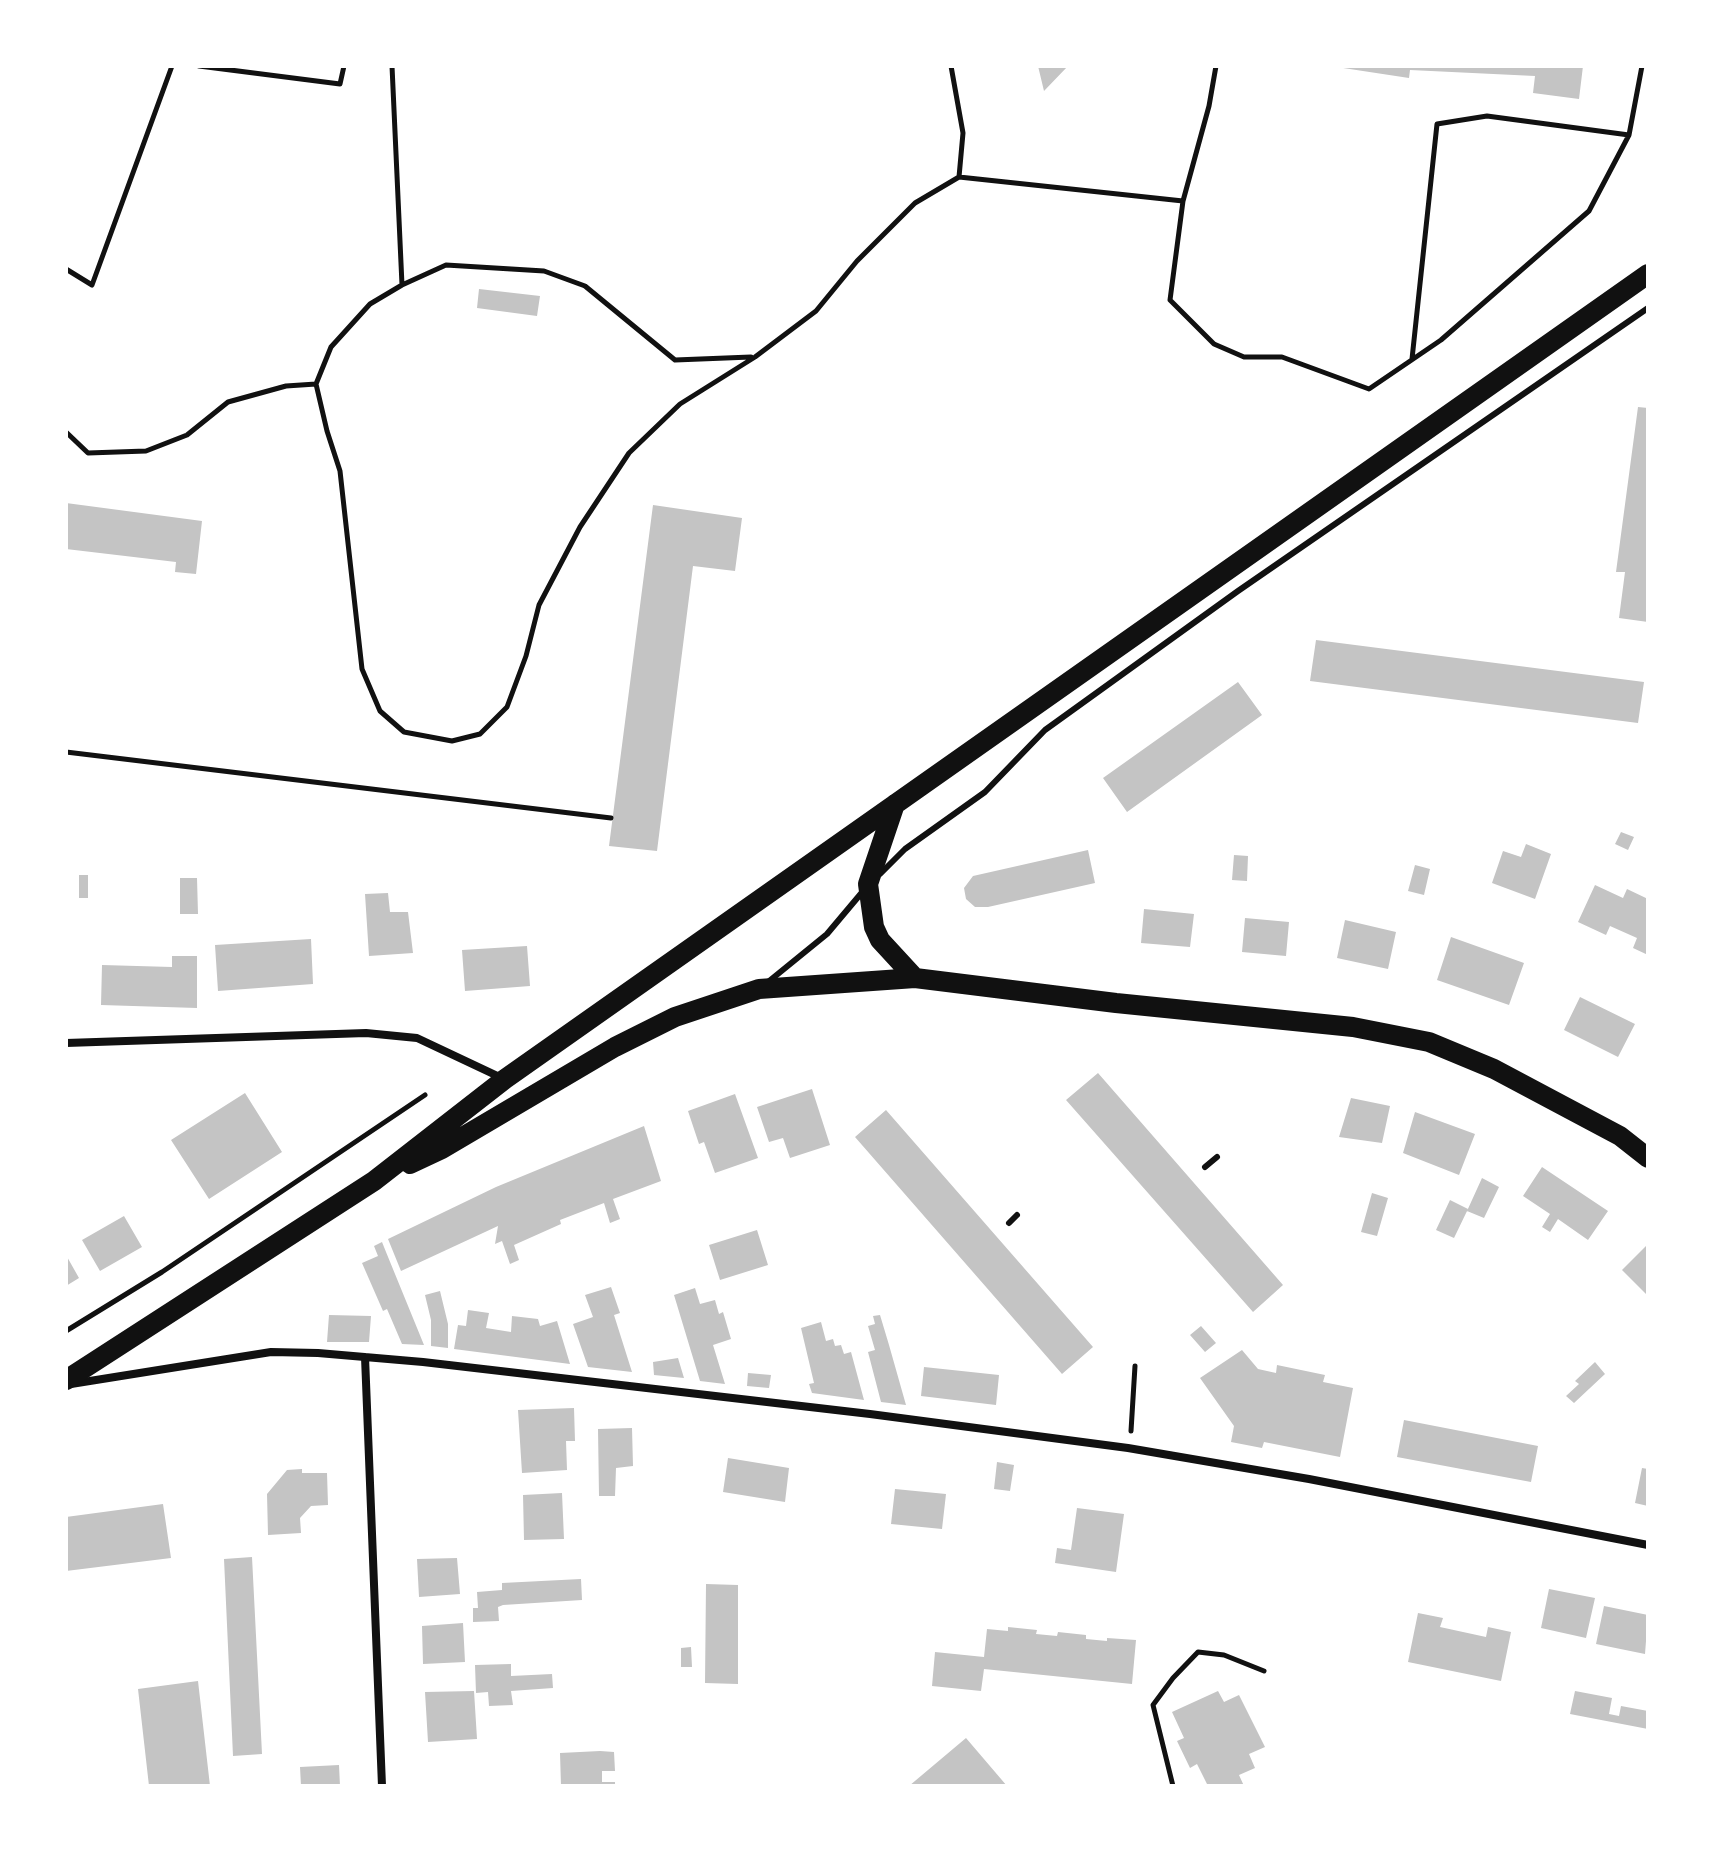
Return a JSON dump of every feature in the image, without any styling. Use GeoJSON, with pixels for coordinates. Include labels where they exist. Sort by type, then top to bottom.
{"type":"FeatureCollection","features":[{"type":"Feature","properties":{"kind":"main road"},"geometry":{"type":"LineString","coordinates":[[66,1382],[374,1181],[505,1079],[1648,274]]}},
{"type":"Feature","properties":{"kind":"main road"},"geometry":{"type":"LineString","coordinates":[[895,804],[868,884],[874,927],[880,940],[915,978]]}},
{"type":"Feature","properties":{"kind":"main road"},"geometry":{"type":"LineString","coordinates":[[374,1181],[442,1149],[565,1075],[675,1017],[759,989],[915,978],[1116,1003],[1353,1027],[1429,1042],[1494,1069],[1536,1091],[1620,1136],[1648,1158]]}},
{"type":"Feature","properties":{"kind":"street"},"geometry":{"type":"LineString","coordinates":[[66,1043],[366,1033],[417,1038],[505,1079]]}},
{"type":"Feature","properties":{"kind":"street"},"geometry":{"type":"LineString","coordinates":[[66,1382],[271,1352],[365,1357],[870,1414],[1128,1448],[1309,1479],[1648,1545]]}},
{"type":"Feature","properties":{"kind":"street"},"geometry":{"type":"LineString","coordinates":[[365,1357],[382,1786]]}},
{"type":"Feature","properties":{"kind":"lane"},"geometry":{"type":"LineString","coordinates":[[759,989],[827,934],[868,884],[905,849],[985,792],[1045,730],[1238,591],[1648,308]]}},
{"type":"Feature","properties":{"kind":"lane"},"geometry":{"type":"LineString","coordinates":[[1205,1167],[1217,1157]]}},
{"type":"Feature","properties":{"kind":"lane"},"geometry":{"type":"LineString","coordinates":[[1009,1223],[1017,1215]]}},
{"type":"Feature","properties":{"kind":"path"},"geometry":{"type":"LineString","coordinates":[[66,269],[92,285],[172,66]]}},
{"type":"Feature","properties":{"kind":"path"},"geometry":{"type":"LineString","coordinates":[[199,66],[340,84],[344,66]]}},
{"type":"Feature","properties":{"kind":"path"},"geometry":{"type":"LineString","coordinates":[[392,66],[402,285]]}},
{"type":"Feature","properties":{"kind":"path"},"geometry":{"type":"LineString","coordinates":[[951,66],[963,133],[959,177]]}},
{"type":"Feature","properties":{"kind":"path"},"geometry":{"type":"LineString","coordinates":[[1216,66],[1209,106],[1183,201],[1170,300],[1214,344],[1244,357],[1282,357],[1369,389],[1441,340],[1589,211],[1629,135],[1642,66]]}},
{"type":"Feature","properties":{"kind":"path"},"geometry":{"type":"LineString","coordinates":[[1412,360],[1437,124],[1487,116],[1629,135]]}},
{"type":"Feature","properties":{"kind":"path"},"geometry":{"type":"LineString","coordinates":[[755,357],[675,360],[585,286],[544,271],[446,265],[370,304],[331,347],[316,384],[340,471],[362,669],[380,711],[404,732],[452,741],[480,734],[507,707],[526,656],[539,605],[580,527],[629,453],[680,404],[755,357],[816,311],[857,261],[915,203],[959,177],[1183,201]]}},
{"type":"Feature","properties":{"kind":"path"},"geometry":{"type":"LineString","coordinates":[[66,432],[88,453],[146,451],[187,435],[228,402],[286,386],[316,384]]}},
{"type":"Feature","properties":{"kind":"path"},"geometry":{"type":"LineString","coordinates":[[66,752],[611,818]]}},
{"type":"Feature","properties":{"kind":"path"},"geometry":{"type":"LineString","coordinates":[[66,1331],[162,1272],[425,1095]]}},
{"type":"Feature","properties":{"kind":"path"},"geometry":{"type":"LineString","coordinates":[[1128,1448],[1133,1423],[1135,1366]]}},
{"type":"Feature","properties":{"kind":"path"},"geometry":{"type":"LineString","coordinates":[[1173,1786],[1153,1705],[1173,1678],[1198,1652],[1224,1655],[1264,1671]]}},
{"type":"Feature","properties":{"kind":"building"},"geometry":{"type":"Polygon","coordinates":[[[1038,66],[1068,66],[1044,91],[1038,66]]]}},
{"type":"Feature","properties":{"kind":"building"},"geometry":{"type":"Polygon","coordinates":[[[1330,66],[1583,66],[1579,99],[1533,93],[1535,76],[1410,70],[1409,78],[1330,66]]]}},
{"type":"Feature","properties":{"kind":"building"},"geometry":{"type":"Polygon","coordinates":[[[479,289],[540,296],[537,316],[477,308],[479,289]]]}},
{"type":"Feature","properties":{"kind":"building"},"geometry":{"type":"Polygon","coordinates":[[[1638,407],[1648,408],[1648,622],[1619,618],[1625,572],[1616,572],[1638,407]]]}},
{"type":"Feature","properties":{"kind":"building"},"geometry":{"type":"Polygon","coordinates":[[[66,503],[202,521],[196,574],[175,572],[176,562],[66,549],[66,503]]]}},
{"type":"Feature","properties":{"kind":"building"},"geometry":{"type":"Polygon","coordinates":[[[653,505],[742,518],[735,571],[693,566],[657,851],[609,846],[653,505]]]}},
{"type":"Feature","properties":{"kind":"building"},"geometry":{"type":"Polygon","coordinates":[[[1316,640],[1644,682],[1638,723],[1310,681],[1316,640]]]}},
{"type":"Feature","properties":{"kind":"building"},"geometry":{"type":"Polygon","coordinates":[[[1238,682],[1262,715],[1127,812],[1103,778],[1238,682]]]}},
{"type":"Feature","properties":{"kind":"building"},"geometry":{"type":"Polygon","coordinates":[[[1621,832],[1634,837],[1628,850],[1615,844],[1621,832]]]}},
{"type":"Feature","properties":{"kind":"building"},"geometry":{"type":"Polygon","coordinates":[[[1526,844],[1551,854],[1535,899],[1492,883],[1503,851],[1521,857],[1526,844]]]}},
{"type":"Feature","properties":{"kind":"building"},"geometry":{"type":"Polygon","coordinates":[[[1088,850],[1095,883],[988,907],[975,907],[966,899],[964,888],[973,876],[1088,850]]]}},
{"type":"Feature","properties":{"kind":"building"},"geometry":{"type":"Polygon","coordinates":[[[1234,855],[1248,856],[1247,881],[1232,880],[1234,855]]]}},
{"type":"Feature","properties":{"kind":"building"},"geometry":{"type":"Polygon","coordinates":[[[1415,865],[1430,869],[1424,895],[1408,891],[1415,865]]]}},
{"type":"Feature","properties":{"kind":"building"},"geometry":{"type":"Polygon","coordinates":[[[79,875],[88,875],[88,898],[79,898],[79,875]]]}},
{"type":"Feature","properties":{"kind":"building"},"geometry":{"type":"Polygon","coordinates":[[[180,878],[197,878],[198,914],[180,914],[180,878]]]}},
{"type":"Feature","properties":{"kind":"building"},"geometry":{"type":"Polygon","coordinates":[[[1595,885],[1623,898],[1627,889],[1648,899],[1648,955],[1633,948],[1637,938],[1610,926],[1606,935],[1578,922],[1595,885]]]}},
{"type":"Feature","properties":{"kind":"building"},"geometry":{"type":"Polygon","coordinates":[[[388,893],[390,912],[408,912],[413,953],[369,956],[365,894],[388,893]]]}},
{"type":"Feature","properties":{"kind":"building"},"geometry":{"type":"Polygon","coordinates":[[[1144,909],[1194,914],[1190,947],[1141,943],[1144,909]]]}},
{"type":"Feature","properties":{"kind":"building"},"geometry":{"type":"Polygon","coordinates":[[[1245,918],[1289,922],[1286,956],[1242,952],[1245,918]]]}},
{"type":"Feature","properties":{"kind":"building"},"geometry":{"type":"Polygon","coordinates":[[[1345,920],[1396,932],[1388,969],[1337,958],[1345,920]]]}},
{"type":"Feature","properties":{"kind":"building"},"geometry":{"type":"Polygon","coordinates":[[[1451,937],[1524,963],[1509,1005],[1437,980],[1451,937]]]}},
{"type":"Feature","properties":{"kind":"building"},"geometry":{"type":"Polygon","coordinates":[[[311,939],[313,984],[218,991],[215,945],[311,939]]]}},
{"type":"Feature","properties":{"kind":"building"},"geometry":{"type":"Polygon","coordinates":[[[527,946],[530,986],[465,991],[462,950],[527,946]]]}},
{"type":"Feature","properties":{"kind":"building"},"geometry":{"type":"Polygon","coordinates":[[[172,956],[197,956],[197,1008],[101,1005],[102,965],[172,967],[172,956]]]}},
{"type":"Feature","properties":{"kind":"building"},"geometry":{"type":"Polygon","coordinates":[[[1580,997],[1635,1024],[1618,1057],[1564,1030],[1580,997]]]}},
{"type":"Feature","properties":{"kind":"building"},"geometry":{"type":"Polygon","coordinates":[[[1098,1073],[1283,1285],[1253,1312],[1066,1100],[1098,1073]]]}},
{"type":"Feature","properties":{"kind":"building"},"geometry":{"type":"Polygon","coordinates":[[[812,1089],[830,1145],[790,1158],[783,1138],[769,1142],[757,1107],[812,1089]]]}},
{"type":"Feature","properties":{"kind":"building"},"geometry":{"type":"Polygon","coordinates":[[[245,1093],[282,1152],[209,1199],[171,1140],[245,1093]]]}},
{"type":"Feature","properties":{"kind":"building"},"geometry":{"type":"Polygon","coordinates":[[[735,1094],[758,1158],[715,1173],[704,1142],[699,1144],[688,1111],[735,1094]]]}},
{"type":"Feature","properties":{"kind":"building"},"geometry":{"type":"Polygon","coordinates":[[[1351,1098],[1390,1106],[1382,1143],[1339,1137],[1351,1098]]]}},
{"type":"Feature","properties":{"kind":"building"},"geometry":{"type":"Polygon","coordinates":[[[886,1110],[1093,1347],[1062,1374],[855,1137],[886,1110]]]}},
{"type":"Feature","properties":{"kind":"building"},"geometry":{"type":"Polygon","coordinates":[[[1415,1112],[1475,1134],[1459,1175],[1403,1153],[1415,1112]]]}},
{"type":"Feature","properties":{"kind":"building"},"geometry":{"type":"Polygon","coordinates":[[[644,1126],[661,1181],[613,1199],[620,1219],[610,1223],[604,1203],[560,1220],[561,1224],[514,1245],[519,1260],[510,1264],[502,1241],[495,1244],[498,1226],[401,1271],[388,1239],[496,1187],[644,1126]]]}},
{"type":"Feature","properties":{"kind":"building"},"geometry":{"type":"Polygon","coordinates":[[[1542,1167],[1608,1211],[1588,1240],[1558,1219],[1550,1232],[1542,1227],[1550,1214],[1523,1196],[1542,1167]]]}},
{"type":"Feature","properties":{"kind":"building"},"geometry":{"type":"Polygon","coordinates":[[[1482,1178],[1499,1187],[1484,1218],[1467,1211],[1482,1178]]]}},
{"type":"Feature","properties":{"kind":"building"},"geometry":{"type":"Polygon","coordinates":[[[1372,1193],[1388,1198],[1377,1236],[1361,1232],[1372,1193]]]}},
{"type":"Feature","properties":{"kind":"building"},"geometry":{"type":"Polygon","coordinates":[[[1450,1200],[1468,1209],[1454,1238],[1436,1230],[1450,1200]]]}},
{"type":"Feature","properties":{"kind":"building"},"geometry":{"type":"Polygon","coordinates":[[[124,1216],[142,1247],[100,1271],[82,1240],[124,1216]]]}},
{"type":"Feature","properties":{"kind":"building"},"geometry":{"type":"Polygon","coordinates":[[[757,1230],[768,1265],[720,1280],[709,1245],[757,1230]]]}},
{"type":"Feature","properties":{"kind":"building"},"geometry":{"type":"Polygon","coordinates":[[[382,1242],[424,1345],[402,1344],[387,1309],[383,1311],[362,1263],[378,1256],[374,1246],[382,1242]]]}},
{"type":"Feature","properties":{"kind":"building"},"geometry":{"type":"Polygon","coordinates":[[[1646,1246],[1648,1248],[1648,1296],[1622,1270],[1646,1246]]]}},
{"type":"Feature","properties":{"kind":"building"},"geometry":{"type":"Polygon","coordinates":[[[66,1255],[79,1278],[66,1286],[66,1255]]]}},
{"type":"Feature","properties":{"kind":"building"},"geometry":{"type":"Polygon","coordinates":[[[611,1287],[620,1313],[614,1315],[632,1372],[588,1367],[573,1324],[593,1317],[585,1295],[611,1287]]]}},
{"type":"Feature","properties":{"kind":"building"},"geometry":{"type":"Polygon","coordinates":[[[695,1288],[700,1304],[715,1300],[719,1314],[723,1312],[731,1339],[713,1345],[725,1384],[700,1381],[674,1295],[695,1288]]]}},
{"type":"Feature","properties":{"kind":"building"},"geometry":{"type":"Polygon","coordinates":[[[440,1291],[448,1324],[448,1348],[431,1346],[431,1320],[425,1295],[440,1291]]]}},
{"type":"Feature","properties":{"kind":"building"},"geometry":{"type":"Polygon","coordinates":[[[468,1310],[489,1313],[486,1328],[511,1332],[512,1316],[538,1319],[540,1326],[557,1321],[570,1364],[454,1349],[458,1325],[466,1326],[468,1310]]]}},
{"type":"Feature","properties":{"kind":"building"},"geometry":{"type":"Polygon","coordinates":[[[329,1315],[371,1316],[369,1342],[327,1342],[329,1315]]]}},
{"type":"Feature","properties":{"kind":"building"},"geometry":{"type":"Polygon","coordinates":[[[880,1315],[906,1405],[881,1402],[868,1352],[875,1350],[868,1326],[875,1324],[873,1316],[880,1315]]]}},
{"type":"Feature","properties":{"kind":"building"},"geometry":{"type":"Polygon","coordinates":[[[821,1322],[826,1341],[833,1339],[835,1346],[841,1345],[844,1354],[851,1352],[864,1400],[812,1393],[809,1384],[814,1383],[801,1328],[821,1322]]]}},
{"type":"Feature","properties":{"kind":"building"},"geometry":{"type":"Polygon","coordinates":[[[1201,1326],[1216,1343],[1205,1352],[1190,1335],[1201,1326]]]}},
{"type":"Feature","properties":{"kind":"building"},"geometry":{"type":"Polygon","coordinates":[[[1242,1350],[1258,1369],[1276,1373],[1277,1365],[1325,1375],[1323,1382],[1353,1388],[1340,1457],[1264,1442],[1262,1448],[1231,1442],[1234,1426],[1200,1378],[1242,1350]]]}},
{"type":"Feature","properties":{"kind":"building"},"geometry":{"type":"Polygon","coordinates":[[[678,1358],[684,1378],[654,1375],[653,1362],[678,1358]]]}},
{"type":"Feature","properties":{"kind":"building"},"geometry":{"type":"Polygon","coordinates":[[[1595,1362],[1605,1374],[1574,1403],[1566,1396],[1579,1384],[1575,1381],[1595,1362]]]}},
{"type":"Feature","properties":{"kind":"building"},"geometry":{"type":"Polygon","coordinates":[[[924,1367],[999,1375],[996,1405],[921,1396],[924,1367]]]}},
{"type":"Feature","properties":{"kind":"building"},"geometry":{"type":"Polygon","coordinates":[[[748,1373],[771,1375],[769,1388],[747,1386],[748,1373]]]}},
{"type":"Feature","properties":{"kind":"building"},"geometry":{"type":"Polygon","coordinates":[[[574,1408],[575,1441],[566,1441],[567,1470],[522,1473],[518,1410],[574,1408]]]}},
{"type":"Feature","properties":{"kind":"building"},"geometry":{"type":"Polygon","coordinates":[[[1404,1420],[1538,1446],[1531,1482],[1397,1457],[1404,1420]]]}},
{"type":"Feature","properties":{"kind":"building"},"geometry":{"type":"Polygon","coordinates":[[[632,1428],[633,1466],[616,1468],[615,1496],[599,1496],[598,1429],[632,1428]]]}},
{"type":"Feature","properties":{"kind":"building"},"geometry":{"type":"Polygon","coordinates":[[[728,1458],[789,1468],[785,1502],[723,1492],[728,1458]]]}},
{"type":"Feature","properties":{"kind":"building"},"geometry":{"type":"Polygon","coordinates":[[[997,1462],[1014,1465],[1010,1491],[994,1489],[997,1462]]]}},
{"type":"Feature","properties":{"kind":"building"},"geometry":{"type":"Polygon","coordinates":[[[1642,1468],[1648,1469],[1648,1506],[1635,1503],[1642,1468]]]}},
{"type":"Feature","properties":{"kind":"building"},"geometry":{"type":"Polygon","coordinates":[[[302,1469],[302,1473],[327,1473],[328,1505],[311,1506],[300,1518],[301,1533],[268,1535],[267,1494],[287,1470],[302,1469]]]}},
{"type":"Feature","properties":{"kind":"building"},"geometry":{"type":"Polygon","coordinates":[[[895,1489],[946,1494],[942,1529],[891,1524],[895,1489]]]}},
{"type":"Feature","properties":{"kind":"building"},"geometry":{"type":"Polygon","coordinates":[[[562,1493],[564,1539],[524,1540],[523,1495],[562,1493]]]}},
{"type":"Feature","properties":{"kind":"building"},"geometry":{"type":"Polygon","coordinates":[[[163,1504],[171,1558],[66,1571],[66,1517],[163,1504]]]}},
{"type":"Feature","properties":{"kind":"building"},"geometry":{"type":"Polygon","coordinates":[[[1077,1508],[1124,1514],[1116,1572],[1055,1563],[1057,1548],[1071,1550],[1077,1508]]]}},
{"type":"Feature","properties":{"kind":"building"},"geometry":{"type":"Polygon","coordinates":[[[252,1557],[262,1754],[233,1756],[224,1559],[252,1557]]]}},
{"type":"Feature","properties":{"kind":"building"},"geometry":{"type":"Polygon","coordinates":[[[457,1558],[460,1594],[419,1597],[417,1559],[457,1558]]]}},
{"type":"Feature","properties":{"kind":"building"},"geometry":{"type":"Polygon","coordinates":[[[581,1579],[582,1600],[503,1605],[498,1607],[499,1621],[473,1622],[473,1608],[478,1608],[477,1592],[502,1590],[502,1583],[581,1579]]]}},
{"type":"Feature","properties":{"kind":"building"},"geometry":{"type":"Polygon","coordinates":[[[706,1584],[738,1585],[738,1684],[705,1683],[706,1584]]]}},
{"type":"Feature","properties":{"kind":"building"},"geometry":{"type":"Polygon","coordinates":[[[1549,1589],[1595,1598],[1586,1638],[1541,1628],[1549,1589]]]}},
{"type":"Feature","properties":{"kind":"building"},"geometry":{"type":"Polygon","coordinates":[[[1604,1606],[1648,1615],[1645,1654],[1596,1644],[1604,1606]]]}},
{"type":"Feature","properties":{"kind":"building"},"geometry":{"type":"Polygon","coordinates":[[[1418,1613],[1443,1618],[1440,1627],[1486,1637],[1488,1627],[1511,1632],[1501,1681],[1408,1662],[1418,1613]]]}},
{"type":"Feature","properties":{"kind":"building"},"geometry":{"type":"Polygon","coordinates":[[[463,1623],[465,1662],[423,1664],[422,1626],[463,1623]]]}},
{"type":"Feature","properties":{"kind":"building"},"geometry":{"type":"Polygon","coordinates":[[[1008,1627],[1037,1630],[1036,1634],[1057,1636],[1058,1632],[1086,1635],[1086,1639],[1136,1640],[1132,1684],[984,1669],[981,1691],[932,1686],[935,1652],[984,1657],[987,1629],[1008,1631],[1008,1627]]]}},
{"type":"Feature","properties":{"kind":"building"},"geometry":{"type":"Polygon","coordinates":[[[691,1647],[692,1667],[681,1667],[681,1648],[691,1647]]]}},
{"type":"Feature","properties":{"kind":"building"},"geometry":{"type":"Polygon","coordinates":[[[511,1664],[511,1676],[552,1674],[553,1688],[511,1691],[513,1705],[489,1706],[488,1692],[476,1693],[475,1665],[511,1664]]]}},
{"type":"Feature","properties":{"kind":"building"},"geometry":{"type":"Polygon","coordinates":[[[198,1681],[210,1786],[149,1786],[138,1689],[198,1681]]]}},
{"type":"Feature","properties":{"kind":"building"},"geometry":{"type":"Polygon","coordinates":[[[474,1691],[477,1739],[428,1742],[425,1692],[474,1691]]]}},
{"type":"Feature","properties":{"kind":"building"},"geometry":{"type":"Polygon","coordinates":[[[1218,1691],[1224,1702],[1239,1695],[1265,1747],[1249,1754],[1255,1768],[1239,1775],[1244,1786],[1208,1786],[1197,1764],[1190,1768],[1177,1741],[1184,1738],[1172,1712],[1218,1691]]]}},
{"type":"Feature","properties":{"kind":"building"},"geometry":{"type":"Polygon","coordinates":[[[1575,1691],[1612,1698],[1609,1714],[1619,1716],[1621,1706],[1648,1711],[1648,1729],[1570,1714],[1575,1691]]]}},
{"type":"Feature","properties":{"kind":"building"},"geometry":{"type":"Polygon","coordinates":[[[966,1738],[1007,1786],[909,1786],[966,1738]]]}},
{"type":"Feature","properties":{"kind":"building"},"geometry":{"type":"Polygon","coordinates":[[[614,1752],[615,1771],[602,1771],[602,1782],[615,1782],[615,1786],[561,1786],[560,1753],[614,1752]]]}},
{"type":"Feature","properties":{"kind":"building"},"geometry":{"type":"Polygon","coordinates":[[[339,1765],[340,1786],[301,1786],[300,1767],[339,1765]]]}}]}
